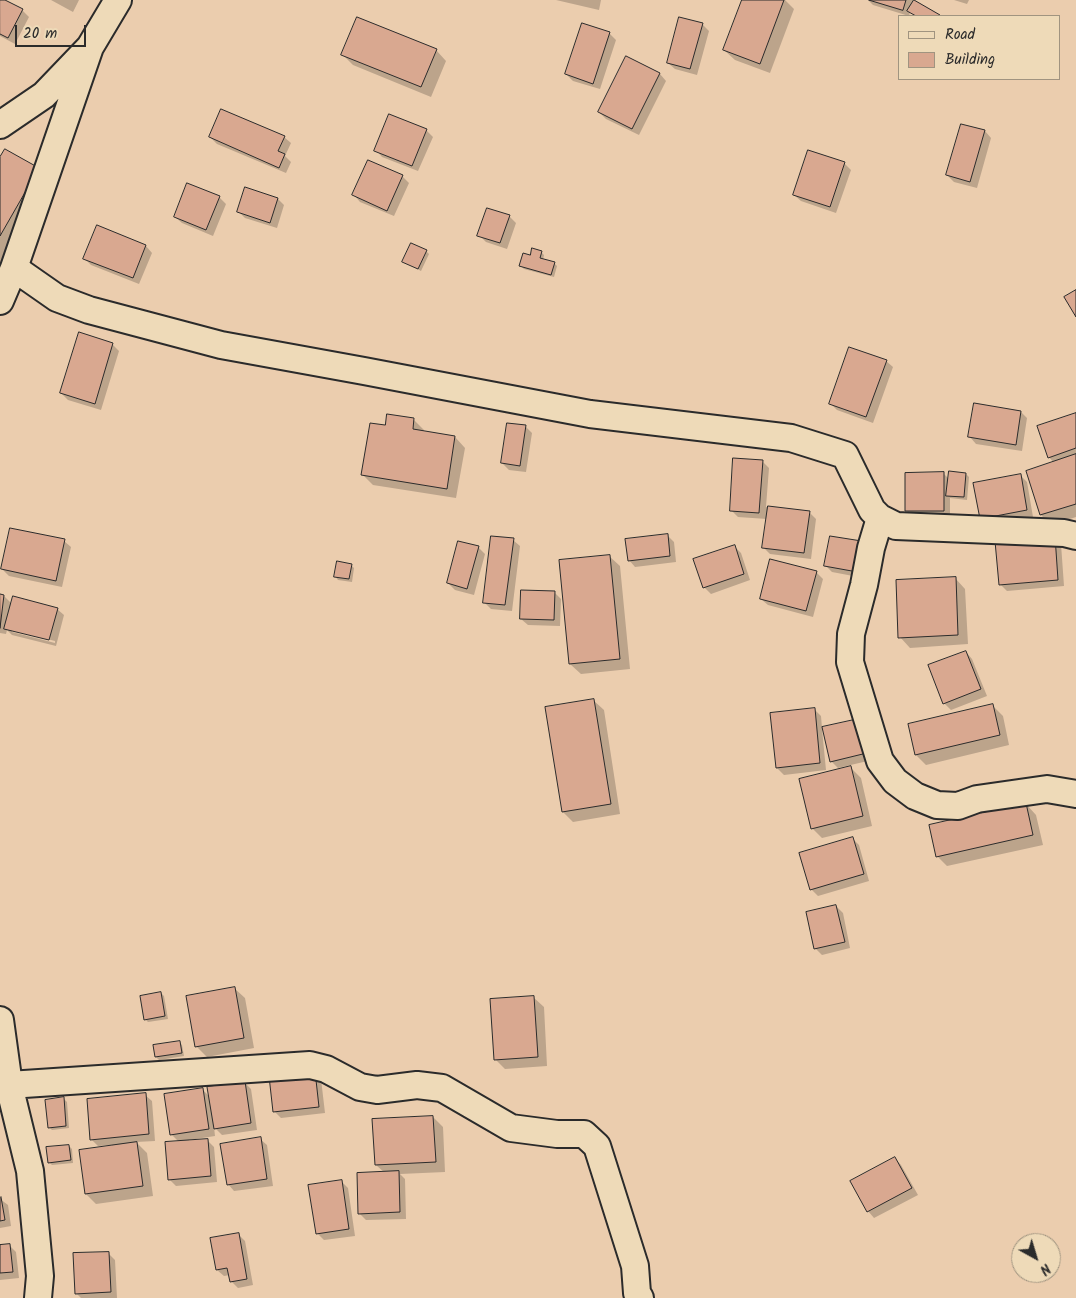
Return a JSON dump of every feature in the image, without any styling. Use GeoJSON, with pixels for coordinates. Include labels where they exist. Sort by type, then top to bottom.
{"type":"FeatureCollection","features":[{"type":"Feature","properties":{"kind":"street"},"geometry":{"type":"LineString","coordinates":[[0,301],[14,268],[90,47],[118,0]]}},
{"type":"Feature","properties":{"kind":"street"},"geometry":{"type":"LineString","coordinates":[[0,125],[44,95],[90,47]]}},
{"type":"Feature","properties":{"kind":"street"},"geometry":{"type":"LineString","coordinates":[[14,268],[57,298],[89,310],[221,345],[590,414],[791,438],[845,455],[872,510],[880,518],[896,526],[1064,533],[1076,536]]}},
{"type":"Feature","properties":{"kind":"street"},"geometry":{"type":"LineString","coordinates":[[880,518],[851,634],[850,662],[880,761],[895,781],[915,796],[937,805],[958,806],[977,799],[1047,789],[1076,794]]}},
{"type":"Feature","properties":{"kind":"street"},"geometry":{"type":"LineString","coordinates":[[0,1020],[9,1085],[30,1171],[40,1276],[38,1298]]}},
{"type":"Feature","properties":{"kind":"street"},"geometry":{"type":"LineString","coordinates":[[9,1085],[310,1066],[326,1070],[360,1087],[377,1090],[416,1085],[442,1088],[511,1128],[556,1134],[584,1134],[597,1146],[635,1266],[637,1294],[640,1298]]}},
{"type":"Feature","properties":{"kind":"building"},"geometry":{"type":"Polygon","coordinates":[[[0,0],[5,0],[23,9],[8,38],[0,34],[0,0]]]}},
{"type":"Feature","properties":{"kind":"building"},"geometry":{"type":"Polygon","coordinates":[[[742,0],[784,0],[760,64],[723,50],[742,0]]]}},
{"type":"Feature","properties":{"kind":"building"},"geometry":{"type":"Polygon","coordinates":[[[869,0],[906,0],[903,10],[869,0]]]}},
{"type":"Feature","properties":{"kind":"building"},"geometry":{"type":"Polygon","coordinates":[[[914,0],[940,15],[914,15],[907,11],[914,0]]]}},
{"type":"Feature","properties":{"kind":"building"},"geometry":{"type":"Polygon","coordinates":[[[357,17],[437,49],[421,87],[341,55],[357,17]]]}},
{"type":"Feature","properties":{"kind":"building"},"geometry":{"type":"Polygon","coordinates":[[[679,17],[703,23],[690,69],[667,63],[679,17]]]}},
{"type":"Feature","properties":{"kind":"building"},"geometry":{"type":"Polygon","coordinates":[[[582,23],[610,32],[593,84],[565,74],[582,23]]]}},
{"type":"Feature","properties":{"kind":"building"},"geometry":{"type":"Polygon","coordinates":[[[626,56],[660,73],[632,129],[598,112],[626,56]]]}},
{"type":"Feature","properties":{"kind":"building"},"geometry":{"type":"Polygon","coordinates":[[[221,109],[285,136],[278,151],[285,154],[279,168],[209,137],[221,109]]]}},
{"type":"Feature","properties":{"kind":"building"},"geometry":{"type":"Polygon","coordinates":[[[389,114],[427,129],[412,166],[374,151],[389,114]]]}},
{"type":"Feature","properties":{"kind":"building"},"geometry":{"type":"Polygon","coordinates":[[[961,124],[985,130],[970,182],[946,175],[961,124]]]}},
{"type":"Feature","properties":{"kind":"building"},"geometry":{"type":"Polygon","coordinates":[[[5,149],[39,168],[0,236],[0,157],[5,149]]]}},
{"type":"Feature","properties":{"kind":"building"},"geometry":{"type":"Polygon","coordinates":[[[808,150],[845,162],[830,207],[793,195],[808,150]]]}},
{"type":"Feature","properties":{"kind":"building"},"geometry":{"type":"Polygon","coordinates":[[[368,160],[403,175],[387,211],[352,195],[368,160]]]}},
{"type":"Feature","properties":{"kind":"building"},"geometry":{"type":"Polygon","coordinates":[[[187,183],[220,196],[206,230],[174,217],[187,183]]]}},
{"type":"Feature","properties":{"kind":"building"},"geometry":{"type":"Polygon","coordinates":[[[245,187],[278,198],[270,223],[237,212],[245,187]]]}},
{"type":"Feature","properties":{"kind":"building"},"geometry":{"type":"Polygon","coordinates":[[[487,208],[510,215],[500,243],[477,236],[487,208]]]}},
{"type":"Feature","properties":{"kind":"building"},"geometry":{"type":"Polygon","coordinates":[[[97,225],[146,245],[133,278],[83,259],[97,225]]]}},
{"type":"Feature","properties":{"kind":"building"},"geometry":{"type":"Polygon","coordinates":[[[411,243],[427,250],[418,269],[402,262],[411,243]]]}},
{"type":"Feature","properties":{"kind":"building"},"geometry":{"type":"Polygon","coordinates":[[[532,248],[542,251],[540,258],[555,262],[551,275],[519,266],[523,253],[530,255],[532,248]]]}},
{"type":"Feature","properties":{"kind":"building"},"geometry":{"type":"Polygon","coordinates":[[[1076,290],[1076,317],[1064,297],[1076,290]]]}},
{"type":"Feature","properties":{"kind":"building"},"geometry":{"type":"Polygon","coordinates":[[[79,332],[113,343],[95,404],[60,393],[79,332]]]}},
{"type":"Feature","properties":{"kind":"building"},"geometry":{"type":"Polygon","coordinates":[[[849,347],[887,360],[866,417],[829,404],[849,347]]]}},
{"type":"Feature","properties":{"kind":"building"},"geometry":{"type":"Polygon","coordinates":[[[974,403],[1021,411],[1016,445],[968,437],[974,403]]]}},
{"type":"Feature","properties":{"kind":"building"},"geometry":{"type":"Polygon","coordinates":[[[1076,413],[1076,448],[1048,458],[1037,426],[1076,413]]]}},
{"type":"Feature","properties":{"kind":"building"},"geometry":{"type":"Polygon","coordinates":[[[387,414],[414,418],[413,429],[455,436],[447,489],[361,475],[370,423],[385,425],[387,414]]]}},
{"type":"Feature","properties":{"kind":"building"},"geometry":{"type":"Polygon","coordinates":[[[507,423],[526,425],[520,466],[501,463],[507,423]]]}},
{"type":"Feature","properties":{"kind":"building"},"geometry":{"type":"Polygon","coordinates":[[[1076,454],[1076,504],[1040,515],[1026,471],[1076,454]]]}},
{"type":"Feature","properties":{"kind":"building"},"geometry":{"type":"Polygon","coordinates":[[[733,458],[763,460],[759,513],[730,511],[733,458]]]}},
{"type":"Feature","properties":{"kind":"building"},"geometry":{"type":"Polygon","coordinates":[[[949,471],[966,473],[964,497],[946,496],[949,471]]]}},
{"type":"Feature","properties":{"kind":"building"},"geometry":{"type":"Polygon","coordinates":[[[944,472],[944,511],[905,511],[905,473],[944,472]]]}},
{"type":"Feature","properties":{"kind":"building"},"geometry":{"type":"Polygon","coordinates":[[[1021,474],[1027,510],[980,519],[973,483],[1021,474]]]}},
{"type":"Feature","properties":{"kind":"building"},"geometry":{"type":"Polygon","coordinates":[[[768,506],[810,511],[804,553],[762,548],[768,506]]]}},
{"type":"Feature","properties":{"kind":"building"},"geometry":{"type":"Polygon","coordinates":[[[10,528],[65,539],[56,581],[1,569],[10,528]]]}},
{"type":"Feature","properties":{"kind":"building"},"geometry":{"type":"Polygon","coordinates":[[[668,534],[670,556],[628,561],[625,539],[668,534]]]}},
{"type":"Feature","properties":{"kind":"building"},"geometry":{"type":"Polygon","coordinates":[[[491,536],[514,538],[505,605],[483,603],[491,536]]]}},
{"type":"Feature","properties":{"kind":"building"},"geometry":{"type":"Polygon","coordinates":[[[830,536],[868,542],[863,573],[824,566],[830,536]]]}},
{"type":"Feature","properties":{"kind":"building"},"geometry":{"type":"Polygon","coordinates":[[[1055,536],[1058,580],[999,585],[995,541],[1055,536]]]}},
{"type":"Feature","properties":{"kind":"building"},"geometry":{"type":"Polygon","coordinates":[[[458,541],[479,546],[467,589],[447,583],[458,541]]]}},
{"type":"Feature","properties":{"kind":"building"},"geometry":{"type":"Polygon","coordinates":[[[735,545],[744,574],[703,588],[693,559],[735,545]]]}},
{"type":"Feature","properties":{"kind":"building"},"geometry":{"type":"Polygon","coordinates":[[[610,555],[620,659],[569,664],[559,560],[610,555]]]}},
{"type":"Feature","properties":{"kind":"building"},"geometry":{"type":"Polygon","coordinates":[[[770,559],[817,571],[806,611],[760,599],[770,559]]]}},
{"type":"Feature","properties":{"kind":"building"},"geometry":{"type":"Polygon","coordinates":[[[337,561],[352,564],[349,579],[334,577],[337,561]]]}},
{"type":"Feature","properties":{"kind":"building"},"geometry":{"type":"Polygon","coordinates":[[[956,577],[958,635],[898,638],[896,580],[956,577]]]}},
{"type":"Feature","properties":{"kind":"building"},"geometry":{"type":"Polygon","coordinates":[[[521,590],[555,591],[554,620],[520,619],[521,590]]]}},
{"type":"Feature","properties":{"kind":"building"},"geometry":{"type":"Polygon","coordinates":[[[0,594],[4,595],[0,628],[0,594]]]}},
{"type":"Feature","properties":{"kind":"building"},"geometry":{"type":"Polygon","coordinates":[[[13,596],[58,608],[49,640],[4,629],[13,596]]]}},
{"type":"Feature","properties":{"kind":"building"},"geometry":{"type":"Polygon","coordinates":[[[966,651],[981,689],[943,704],[928,665],[966,651]]]}},
{"type":"Feature","properties":{"kind":"building"},"geometry":{"type":"Polygon","coordinates":[[[594,699],[611,804],[562,812],[545,707],[594,699]]]}},
{"type":"Feature","properties":{"kind":"building"},"geometry":{"type":"Polygon","coordinates":[[[993,704],[1000,735],[915,755],[908,724],[993,704]]]}},
{"type":"Feature","properties":{"kind":"building"},"geometry":{"type":"Polygon","coordinates":[[[815,708],[820,763],[776,768],[770,713],[815,708]]]}},
{"type":"Feature","properties":{"kind":"building"},"geometry":{"type":"Polygon","coordinates":[[[863,718],[871,752],[830,762],[822,727],[863,718]]]}},
{"type":"Feature","properties":{"kind":"building"},"geometry":{"type":"Polygon","coordinates":[[[851,766],[863,816],[811,829],[799,779],[851,766]]]}},
{"type":"Feature","properties":{"kind":"building"},"geometry":{"type":"Polygon","coordinates":[[[1026,803],[1033,835],[936,857],[929,825],[1026,803]]]}},
{"type":"Feature","properties":{"kind":"building"},"geometry":{"type":"Polygon","coordinates":[[[853,837],[864,874],[810,890],[799,853],[853,837]]]}},
{"type":"Feature","properties":{"kind":"building"},"geometry":{"type":"Polygon","coordinates":[[[836,905],[845,942],[814,949],[806,912],[836,905]]]}},
{"type":"Feature","properties":{"kind":"building"},"geometry":{"type":"Polygon","coordinates":[[[235,987],[244,1038],[195,1047],[186,996],[235,987]]]}},
{"type":"Feature","properties":{"kind":"building"},"geometry":{"type":"Polygon","coordinates":[[[161,992],[165,1016],[144,1020],[140,996],[161,992]]]}},
{"type":"Feature","properties":{"kind":"building"},"geometry":{"type":"Polygon","coordinates":[[[534,996],[538,1057],[494,1060],[490,999],[534,996]]]}},
{"type":"Feature","properties":{"kind":"building"},"geometry":{"type":"Polygon","coordinates":[[[180,1041],[182,1053],[155,1057],[153,1045],[180,1041]]]}},
{"type":"Feature","properties":{"kind":"building"},"geometry":{"type":"Polygon","coordinates":[[[315,1071],[319,1107],[273,1112],[269,1076],[315,1071]]]}},
{"type":"Feature","properties":{"kind":"building"},"geometry":{"type":"Polygon","coordinates":[[[245,1081],[251,1123],[214,1129],[207,1087],[245,1081]]]}},
{"type":"Feature","properties":{"kind":"building"},"geometry":{"type":"Polygon","coordinates":[[[203,1088],[209,1129],[170,1135],[164,1094],[203,1088]]]}},
{"type":"Feature","properties":{"kind":"building"},"geometry":{"type":"Polygon","coordinates":[[[146,1093],[149,1134],[90,1140],[87,1099],[146,1093]]]}},
{"type":"Feature","properties":{"kind":"building"},"geometry":{"type":"Polygon","coordinates":[[[64,1097],[66,1126],[48,1128],[45,1100],[64,1097]]]}},
{"type":"Feature","properties":{"kind":"building"},"geometry":{"type":"Polygon","coordinates":[[[433,1116],[436,1162],[375,1165],[372,1119],[433,1116]]]}},
{"type":"Feature","properties":{"kind":"building"},"geometry":{"type":"Polygon","coordinates":[[[261,1137],[267,1179],[227,1185],[220,1144],[261,1137]]]}},
{"type":"Feature","properties":{"kind":"building"},"geometry":{"type":"Polygon","coordinates":[[[208,1139],[211,1176],[168,1180],[165,1142],[208,1139]]]}},
{"type":"Feature","properties":{"kind":"building"},"geometry":{"type":"Polygon","coordinates":[[[137,1142],[143,1186],[85,1194],[79,1150],[137,1142]]]}},
{"type":"Feature","properties":{"kind":"building"},"geometry":{"type":"Polygon","coordinates":[[[69,1145],[71,1160],[48,1163],[46,1147],[69,1145]]]}},
{"type":"Feature","properties":{"kind":"building"},"geometry":{"type":"Polygon","coordinates":[[[895,1157],[912,1188],[867,1212],[850,1181],[895,1157]]]}},
{"type":"Feature","properties":{"kind":"building"},"geometry":{"type":"Polygon","coordinates":[[[399,1171],[400,1212],[358,1214],[357,1173],[399,1171]]]}},
{"type":"Feature","properties":{"kind":"building"},"geometry":{"type":"Polygon","coordinates":[[[342,1180],[349,1229],[316,1234],[308,1185],[342,1180]]]}},
{"type":"Feature","properties":{"kind":"building"},"geometry":{"type":"Polygon","coordinates":[[[0,1198],[5,1220],[0,1221],[0,1198]]]}},
{"type":"Feature","properties":{"kind":"building"},"geometry":{"type":"Polygon","coordinates":[[[239,1233],[247,1279],[230,1282],[227,1268],[216,1270],[210,1238],[239,1233]]]}},
{"type":"Feature","properties":{"kind":"building"},"geometry":{"type":"Polygon","coordinates":[[[10,1244],[13,1272],[0,1273],[0,1245],[10,1244]]]}},
{"type":"Feature","properties":{"kind":"building"},"geometry":{"type":"Polygon","coordinates":[[[109,1252],[111,1292],[75,1294],[73,1253],[109,1252]]]}}]}
